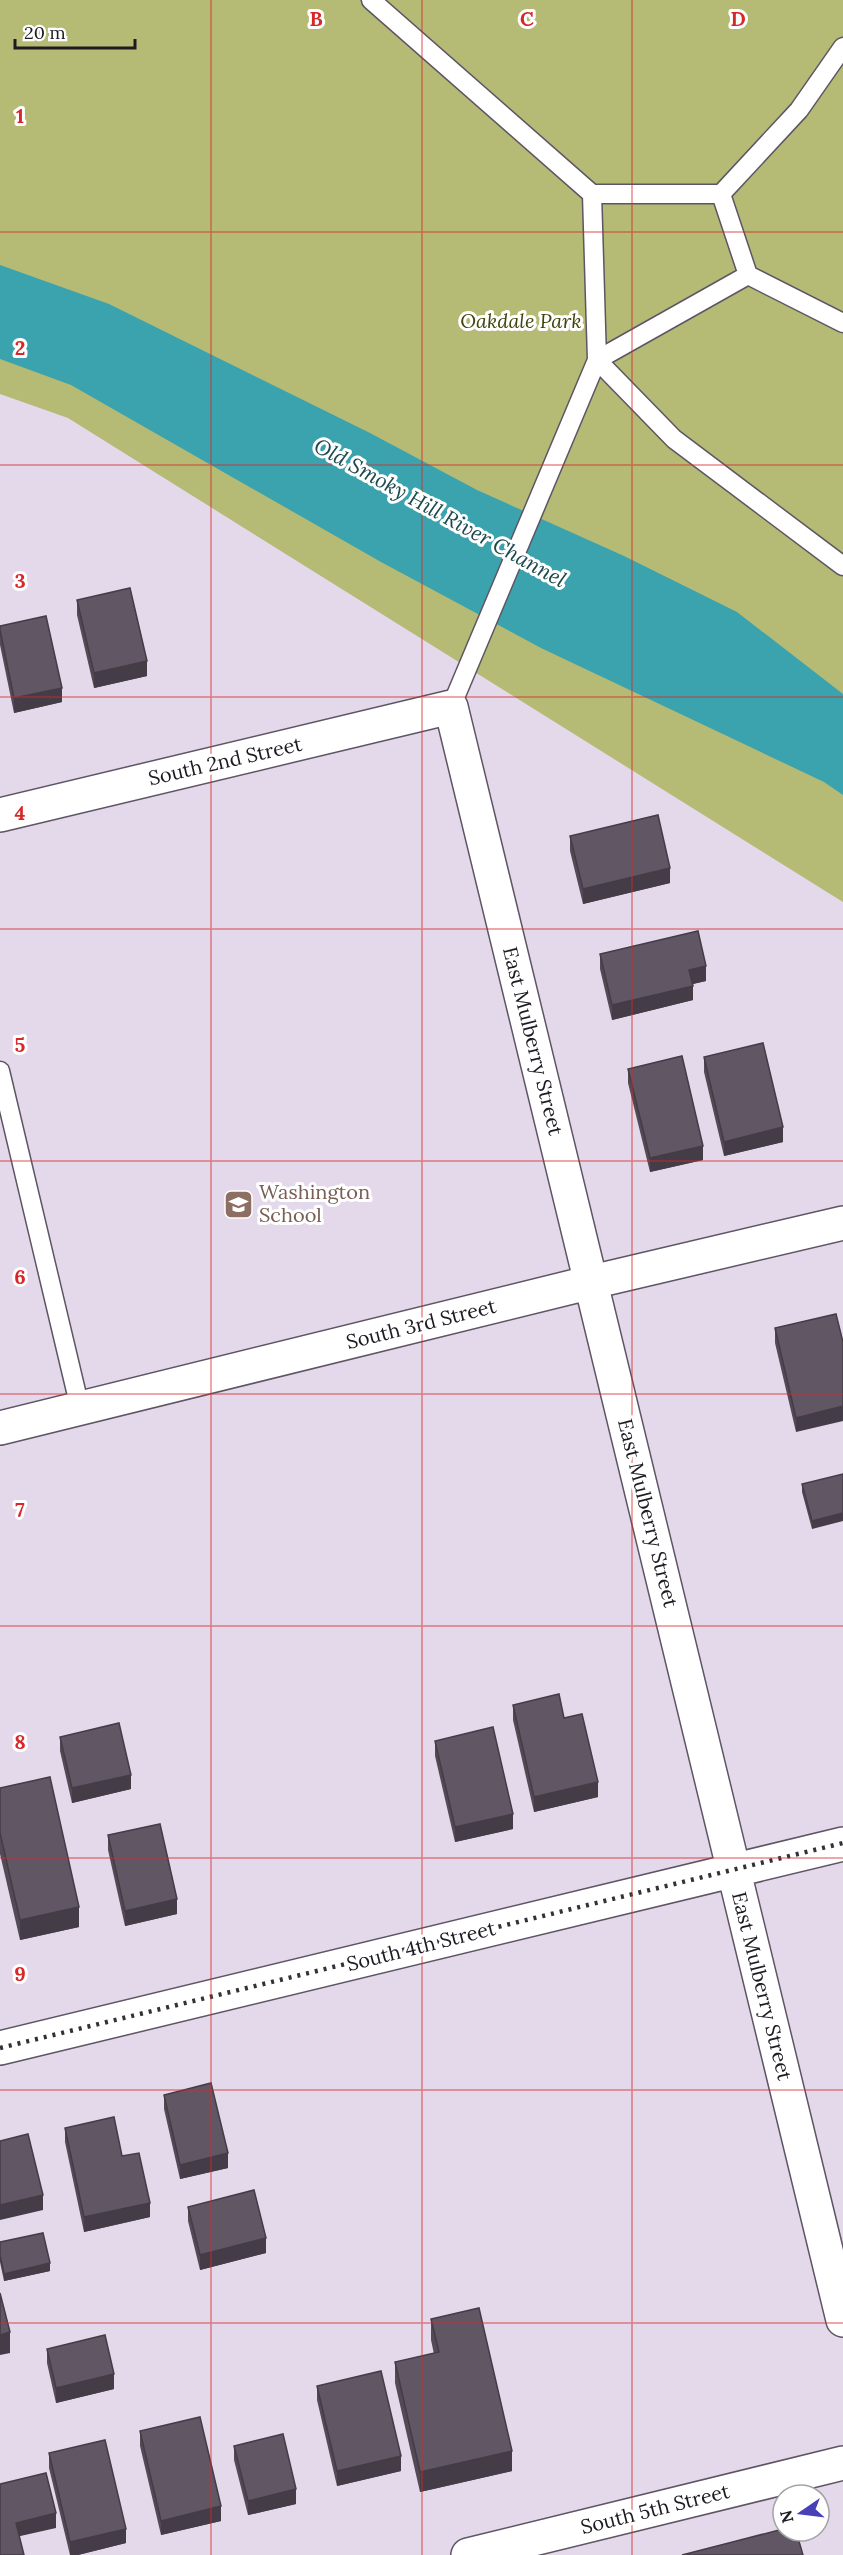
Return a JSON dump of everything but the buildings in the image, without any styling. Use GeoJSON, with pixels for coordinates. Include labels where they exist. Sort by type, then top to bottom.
{"type":"FeatureCollection","features":[{"type":"Feature","properties":{"kind":"street","name":"South 2nd Street"},"geometry":{"type":"LineString","coordinates":[[0,814],[456,695]]}},
{"type":"Feature","properties":{"kind":"street","name":"East Mulberry Street"},"geometry":{"type":"LineString","coordinates":[[456,695],[592,1282],[843,2320]]}},
{"type":"Feature","properties":{"kind":"street","name":"South 3rd Street"},"geometry":{"type":"LineString","coordinates":[[0,1428],[592,1282],[843,1224]]}},
{"type":"Feature","properties":{"kind":"street","name":"South 4th Street"},"geometry":{"type":"LineString","coordinates":[[0,2048],[843,1844]]}},
{"type":"Feature","properties":{"kind":"street","name":"South 5th Street"},"geometry":{"type":"LineString","coordinates":[[468,2555],[843,2463]]}},
{"type":"Feature","properties":{"kind":"lane"},"geometry":{"type":"LineString","coordinates":[[371,0],[592,194],[721,194],[799,110],[843,47]]}},
{"type":"Feature","properties":{"kind":"lane"},"geometry":{"type":"LineString","coordinates":[[456,695],[597,360],[592,194]]}},
{"type":"Feature","properties":{"kind":"lane"},"geometry":{"type":"LineString","coordinates":[[721,194],[748,275],[843,323]]}},
{"type":"Feature","properties":{"kind":"lane"},"geometry":{"type":"LineString","coordinates":[[597,360],[748,275]]}},
{"type":"Feature","properties":{"kind":"lane"},"geometry":{"type":"LineString","coordinates":[[597,360],[674,439],[843,566]]}},
{"type":"Feature","properties":{"kind":"lane"},"geometry":{"type":"LineString","coordinates":[[0,1071],[80,1408]]}},
{"type":"Feature","properties":{"kind":"green space","name":"Oakdale Park"},"geometry":{"type":"Polygon","coordinates":[[[0,0],[843,0],[843,902],[68,418],[0,394],[0,0]]]}},
{"type":"Feature","properties":{"kind":"water","name":"Old Smoky Hill River Channel"},"geometry":{"type":"Polygon","coordinates":[[[0,265],[109,304],[370,433],[477,490],[624,556],[737,612],[843,694],[843,795],[824,782],[541,648],[381,562],[71,385],[0,359],[0,265]]]}},
{"type":"Feature","properties":{"kind":"railway"},"geometry":{"type":"LineString","coordinates":[[0,2048],[843,1843]]}},
{"type":"Feature","properties":{"kind":"place","name":"Washington School"},"geometry":{"type":"Point","coordinates":[238,1204]}}]}
